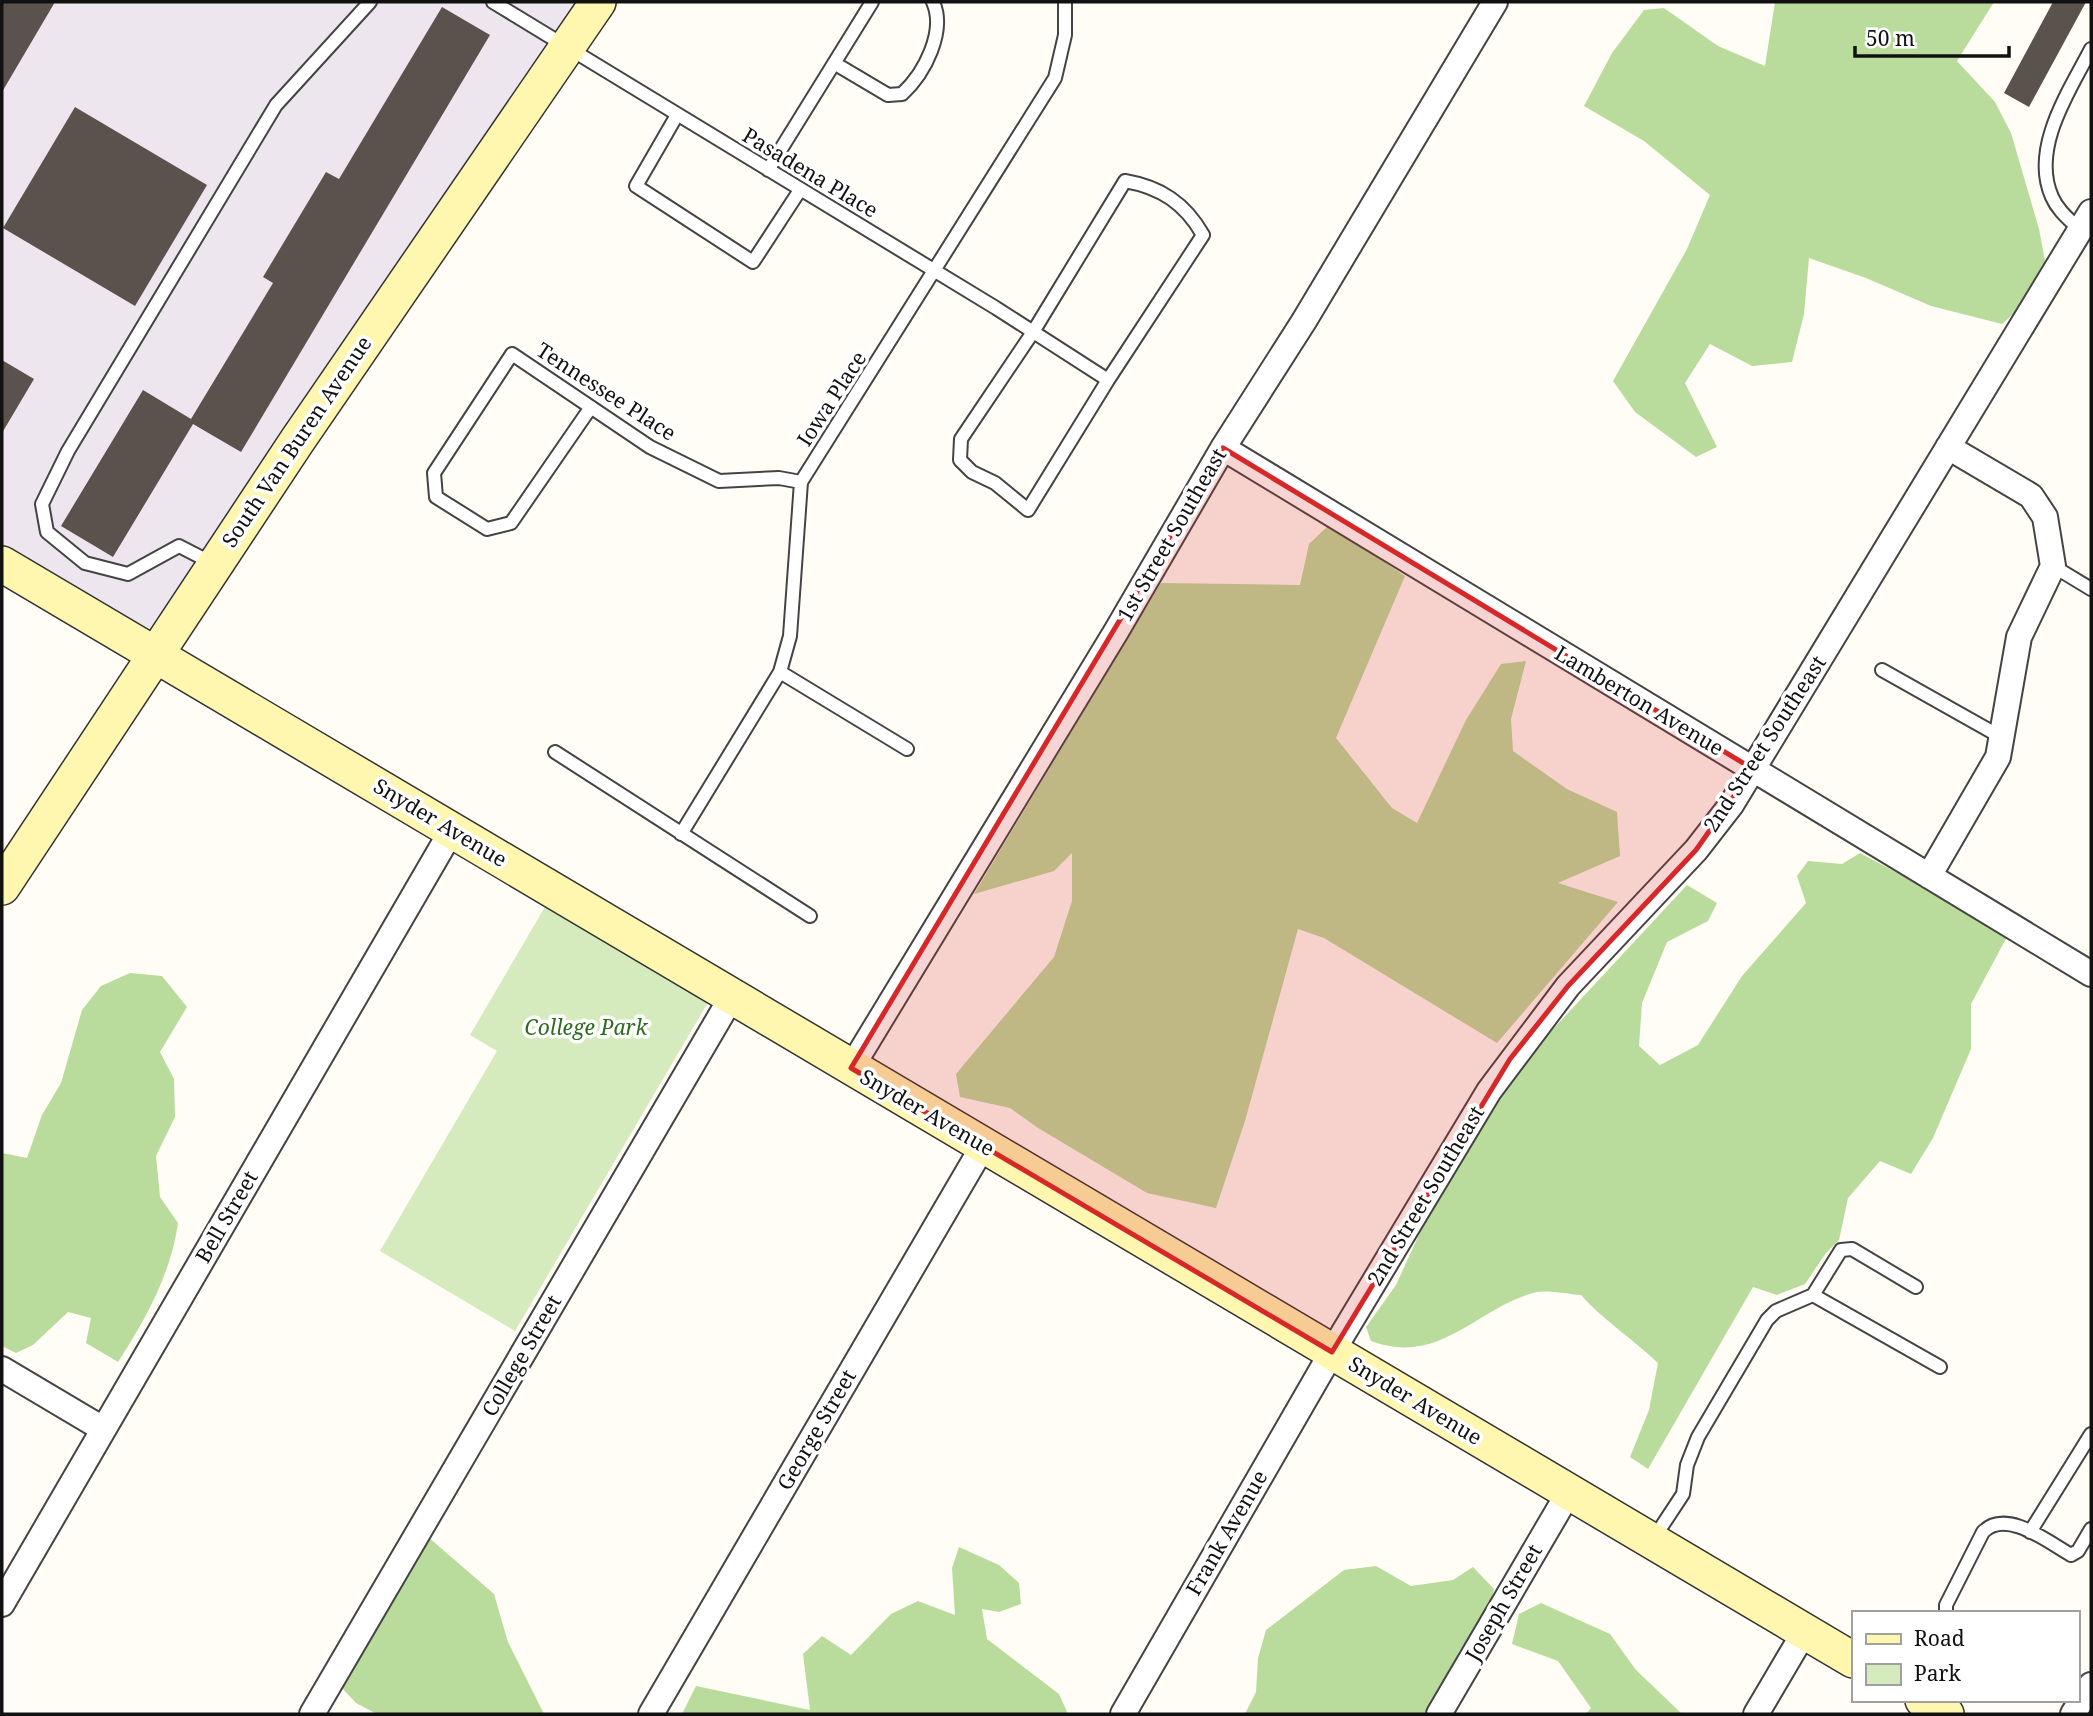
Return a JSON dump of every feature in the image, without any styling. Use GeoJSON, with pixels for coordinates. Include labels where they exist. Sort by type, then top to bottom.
{"type":"FeatureCollection","features":[{"type":"Feature","properties":{"kind":"main road","name":"South Van Buren Avenue"},"geometry":{"type":"LineString","coordinates":[[2,887],[215,564],[598,2]]}},
{"type":"Feature","properties":{"kind":"main road","name":"Snyder Avenue"},"geometry":{"type":"LineString","coordinates":[[2,564],[1852,1659]]}},
{"type":"Feature","properties":{"kind":"main road"},"geometry":{"type":"LineString","coordinates":[[1927,1702],[1946,1714]]}},
{"type":"Feature","properties":{"kind":"street","name":"1st Street Southeast"},"geometry":{"type":"LineString","coordinates":[[851,1068],[1117,630],[1223,448],[1304,321],[1495,2]]}},
{"type":"Feature","properties":{"kind":"street","name":"2nd Street Southeast"},"geometry":{"type":"LineString","coordinates":[[1332,1352],[1510,1059],[1569,986],[1696,850],[1731,805],[2086,221]]}},
{"type":"Feature","properties":{"kind":"street"},"geometry":{"type":"LineString","coordinates":[[1929,876],[1998,757],[2019,637],[2053,566],[2045,517],[2031,496],[1948,447]]}},
{"type":"Feature","properties":{"kind":"street","name":"Lamberton Avenue"},"geometry":{"type":"LineString","coordinates":[[1223,448],[2091,974]]}},
{"type":"Feature","properties":{"kind":"street","name":"Bell Street"},"geometry":{"type":"LineString","coordinates":[[2,1604],[452,830]]}},
{"type":"Feature","properties":{"kind":"street","name":"College Street"},"geometry":{"type":"LineString","coordinates":[[312,1714],[731,998]]}},
{"type":"Feature","properties":{"kind":"street","name":"George Street"},"geometry":{"type":"LineString","coordinates":[[651,1714],[984,1146]]}},
{"type":"Feature","properties":{"kind":"street","name":"Frank Avenue"},"geometry":{"type":"LineString","coordinates":[[1123,1714],[1332,1352]]}},
{"type":"Feature","properties":{"kind":"street"},"geometry":{"type":"LineString","coordinates":[[2,1369],[103,1429]]}},
{"type":"Feature","properties":{"kind":"street","name":"Joseph Street"},"geometry":{"type":"LineString","coordinates":[[1439,1714],[1569,1492]]}},
{"type":"Feature","properties":{"kind":"street"},"geometry":{"type":"LineString","coordinates":[[1756,1714],[1805,1631]]}},
{"type":"Feature","properties":{"kind":"street"},"geometry":{"type":"LineString","coordinates":[[2073,1714],[2091,1685]]}},
{"type":"Feature","properties":{"kind":"lane"},"geometry":{"type":"LineString","coordinates":[[215,564],[179,546],[128,574],[85,564],[47,532],[42,504],[68,451],[276,105],[370,2]]}},
{"type":"Feature","properties":{"kind":"lane","name":"Pasadena Place"},"geometry":{"type":"LineString","coordinates":[[493,2],[1108,380]]}},
{"type":"Feature","properties":{"kind":"lane"},"geometry":{"type":"LineString","coordinates":[[768,170],[872,2]]}},
{"type":"Feature","properties":{"kind":"lane"},"geometry":{"type":"LineString","coordinates":[[834,62],[888,95],[902,94],[918,74],[936,36],[939,16],[933,2]]}},
{"type":"Feature","properties":{"kind":"lane","name":"Iowa Place"},"geometry":{"type":"LineString","coordinates":[[681,834],[779,672],[790,636],[801,482],[1055,78],[1065,35],[1066,2]]}},
{"type":"Feature","properties":{"kind":"lane"},"geometry":{"type":"LineString","coordinates":[[2086,221],[2059,210],[2051,195],[2046,160],[2057,115],[2091,49]]}},
{"type":"Feature","properties":{"kind":"lane"},"geometry":{"type":"LineString","coordinates":[[677,115],[636,186],[753,262],[800,190]]}},
{"type":"Feature","properties":{"kind":"lane"},"geometry":{"type":"LineString","coordinates":[[1125,181],[1152,186],[1192,215],[1203,235],[1108,380],[1028,510],[995,483],[972,472],[960,460],[961,439],[1033,332],[1125,181]]}},
{"type":"Feature","properties":{"kind":"lane","name":"Tennessee Place"},"geometry":{"type":"LineString","coordinates":[[591,407],[510,523],[486,529],[436,497],[434,473],[512,354],[591,407],[650,447],[719,481],[779,478],[801,482]]}},
{"type":"Feature","properties":{"kind":"lane"},"geometry":{"type":"LineString","coordinates":[[2053,566],[2091,589]]}},
{"type":"Feature","properties":{"kind":"lane"},"geometry":{"type":"LineString","coordinates":[[1882,670],[2001,737]]}},
{"type":"Feature","properties":{"kind":"lane"},"geometry":{"type":"LineString","coordinates":[[779,672],[908,749]]}},
{"type":"Feature","properties":{"kind":"lane"},"geometry":{"type":"LineString","coordinates":[[555,752],[810,916]]}},
{"type":"Feature","properties":{"kind":"lane"},"geometry":{"type":"LineString","coordinates":[[1652,1541],[1682,1494],[1687,1465],[1698,1437],[1767,1320],[1776,1311],[1812,1295],[1842,1250],[1852,1250],[1916,1287]]}},
{"type":"Feature","properties":{"kind":"lane"},"geometry":{"type":"LineString","coordinates":[[1812,1295],[1940,1367]]}},
{"type":"Feature","properties":{"kind":"lane"},"geometry":{"type":"LineString","coordinates":[[2030,1532],[2091,1434]]}},
{"type":"Feature","properties":{"kind":"lane"},"geometry":{"type":"LineString","coordinates":[[1946,1611],[1946,1605],[1971,1556],[1992,1524],[2003,1522],[2030,1532],[2071,1555],[2078,1551],[2091,1529]]}},
{"type":"Feature","properties":{"kind":"highlighted area"},"geometry":{"type":"Polygon","coordinates":[[[1223,448],[1753,769],[1696,850],[1568,986],[1510,1059],[1332,1352],[851,1068],[1223,448]]]}},
{"type":"Feature","properties":{"kind":"shaded area"},"geometry":{"type":"Polygon","coordinates":[[[2,2],[598,2],[156,656],[2,564],[2,2]]]}},
{"type":"Feature","properties":{"kind":"green space"},"geometry":{"type":"Polygon","coordinates":[[[1775,2],[1994,2],[1957,61],[1995,102],[2011,133],[2039,229],[2049,282],[2002,324],[1931,306],[1866,278],[1809,258],[1804,314],[1792,362],[1752,366],[1710,344],[1685,383],[1717,447],[1696,457],[1635,412],[1613,381],[1687,249],[1710,195],[1644,141],[1584,106],[1612,53],[1644,10],[1664,8],[1718,46],[1765,66],[1775,2]]]}},
{"type":"Feature","properties":{"kind":"green space"},"geometry":{"type":"Polygon","coordinates":[[[1329,525],[1405,576],[1336,738],[1392,808],[1417,823],[1466,720],[1501,664],[1526,661],[1511,719],[1513,751],[1567,789],[1617,812],[1620,856],[1558,883],[1618,902],[1497,1043],[1324,938],[1298,929],[1245,1121],[1216,1208],[1147,1193],[1038,1128],[1010,1108],[960,1097],[956,1074],[1054,957],[1072,901],[1072,853],[1054,871],[974,894],[1161,583],[1300,585],[1309,544],[1329,525]]]}},
{"type":"Feature","properties":{"kind":"green space"},"geometry":{"type":"Polygon","coordinates":[[[1860,853],[2009,933],[1971,1004],[1971,1049],[1933,1138],[1911,1174],[1880,1161],[1848,1198],[1839,1240],[1826,1253],[1805,1284],[1777,1295],[1753,1287],[1648,1469],[1630,1457],[1649,1410],[1658,1363],[1581,1295],[1537,1292],[1496,1309],[1458,1332],[1418,1346],[1396,1347],[1371,1341],[1366,1327],[1396,1285],[1428,1215],[1515,1070],[1687,885],[1717,903],[1708,921],[1667,942],[1642,1003],[1639,1046],[1660,1065],[1698,1045],[1742,976],[1806,903],[1797,876],[1808,861],[1842,864],[1860,853]]]}},
{"type":"Feature","properties":{"kind":"green space","name":"College Park"},"geometry":{"type":"Polygon","coordinates":[[[549,900],[710,999],[515,1331],[380,1251],[497,1051],[470,1035],[549,900]]]}},
{"type":"Feature","properties":{"kind":"green space"},"geometry":{"type":"Polygon","coordinates":[[[130,973],[162,976],[187,1007],[160,1052],[174,1079],[175,1117],[156,1156],[160,1197],[178,1223],[170,1260],[147,1312],[118,1362],[86,1343],[91,1318],[68,1312],[33,1345],[16,1353],[2,1346],[2,1153],[27,1158],[42,1115],[61,1083],[82,1010],[101,986],[130,973]]]}},
{"type":"Feature","properties":{"kind":"green space"},"geometry":{"type":"Polygon","coordinates":[[[427,1536],[494,1594],[508,1642],[544,1714],[377,1714],[356,1703],[341,1687],[427,1536]]]}},
{"type":"Feature","properties":{"kind":"green space"},"geometry":{"type":"Polygon","coordinates":[[[959,1547],[999,1565],[1019,1583],[1021,1604],[999,1612],[982,1609],[987,1639],[1059,1694],[1068,1714],[682,1714],[696,1686],[810,1710],[803,1654],[822,1636],[851,1655],[891,1614],[918,1601],[955,1615],[952,1568],[959,1547]]]}},
{"type":"Feature","properties":{"kind":"green space"},"geometry":{"type":"Polygon","coordinates":[[[1376,1566],[1411,1586],[1453,1580],[1473,1567],[1494,1589],[1488,1619],[1459,1651],[1446,1687],[1430,1714],[1245,1714],[1256,1692],[1258,1658],[1266,1630],[1344,1570],[1376,1566]]]}},
{"type":"Feature","properties":{"kind":"green space"},"geometry":{"type":"Polygon","coordinates":[[[1541,1603],[1610,1634],[1636,1670],[1682,1714],[1586,1714],[1591,1708],[1558,1661],[1512,1644],[1519,1614],[1541,1603]]]}},
{"type":"Feature","properties":{"kind":"building"},"geometry":{"type":"Polygon","coordinates":[[[2,2],[55,2],[2,92],[2,2]]]}},
{"type":"Feature","properties":{"kind":"building"},"geometry":{"type":"Polygon","coordinates":[[[2053,2],[2086,2],[2029,107],[2004,93],[2053,2]]]}},
{"type":"Feature","properties":{"kind":"building"},"geometry":{"type":"Polygon","coordinates":[[[442,7],[490,35],[241,452],[193,424],[113,557],[61,526],[143,390],[191,419],[273,283],[263,277],[326,172],[339,179],[442,7]]]}},
{"type":"Feature","properties":{"kind":"building"},"geometry":{"type":"Polygon","coordinates":[[[75,107],[207,185],[135,306],[3,228],[75,107]]]}},
{"type":"Feature","properties":{"kind":"building"},"geometry":{"type":"Polygon","coordinates":[[[2,360],[34,379],[2,433],[2,360]]]}}]}
